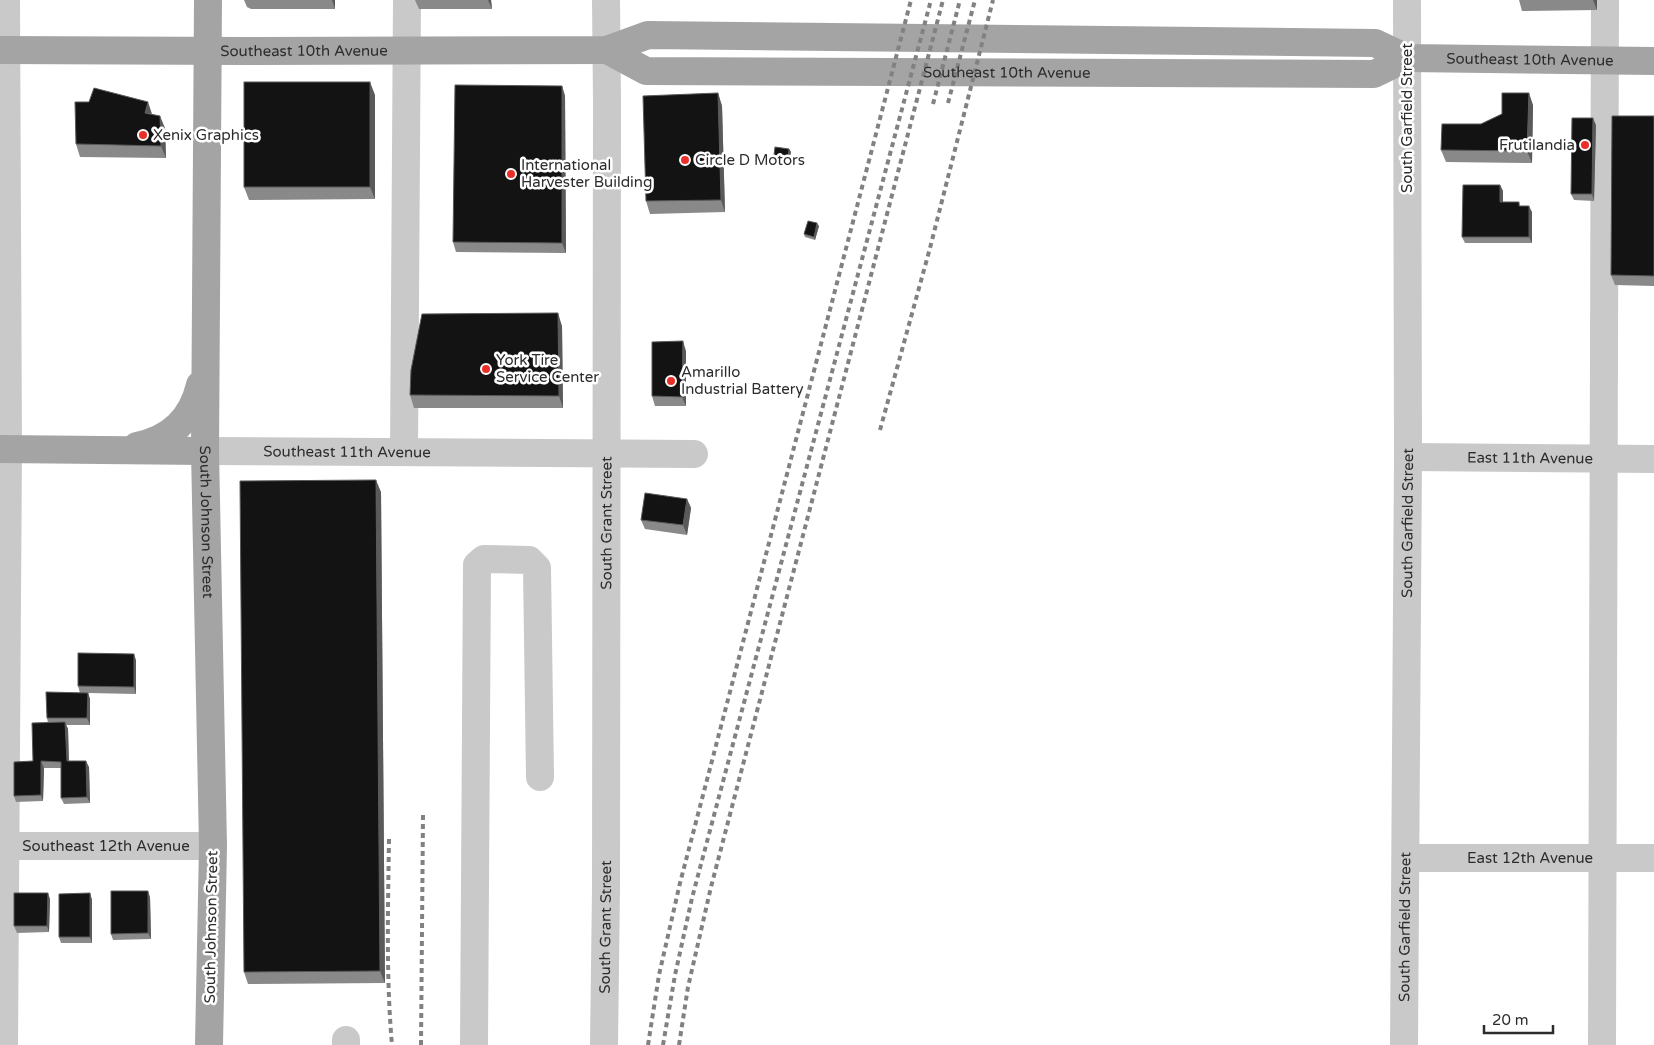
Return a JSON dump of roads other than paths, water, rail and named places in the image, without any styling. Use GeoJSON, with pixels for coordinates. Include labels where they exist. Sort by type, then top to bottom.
{"type":"FeatureCollection","features":[{"type":"Feature","properties":{"kind":"main road","name":"South Johnson Street"},"geometry":{"type":"LineString","coordinates":[[208,0],[205,451],[213,846],[209,1045]]}},
{"type":"Feature","properties":{"kind":"main road","name":"Southeast 10th Avenue"},"geometry":{"type":"LineString","coordinates":[[3,50],[607,50],[648,35],[698,35],[1375,42],[1407,58],[1654,61]]}},
{"type":"Feature","properties":{"kind":"main road","name":"Southeast 10th Avenue"},"geometry":{"type":"LineString","coordinates":[[607,50],[646,71],[1374,74],[1407,58]]}},
{"type":"Feature","properties":{"kind":"main road"},"geometry":{"type":"LineString","coordinates":[[99,450],[149,444],[168,434],[183,422],[193,408],[206,359]]}},
{"type":"Feature","properties":{"kind":"main road","name":"Southeast 11th Avenue"},"geometry":{"type":"LineString","coordinates":[[4,449],[205,451]]}},
{"type":"Feature","properties":{"kind":"street"},"geometry":{"type":"LineString","coordinates":[[4,1045],[3,50],[6,0]]}},
{"type":"Feature","properties":{"kind":"street"},"geometry":{"type":"LineString","coordinates":[[404,452],[407,0]]}},
{"type":"Feature","properties":{"kind":"street","name":"South Grant Street"},"geometry":{"type":"LineString","coordinates":[[604,1045],[606,889],[606,0]]}},
{"type":"Feature","properties":{"kind":"street","name":"South Garfield Street"},"geometry":{"type":"LineString","coordinates":[[1404,1045],[1408,457],[1407,0]]}},
{"type":"Feature","properties":{"kind":"street"},"geometry":{"type":"LineString","coordinates":[[1602,1045],[1605,0]]}},
{"type":"Feature","properties":{"kind":"street","name":"Southeast 11th Avenue"},"geometry":{"type":"LineString","coordinates":[[205,451],[694,454]]}},
{"type":"Feature","properties":{"kind":"street","name":"East 11th Avenue"},"geometry":{"type":"LineString","coordinates":[[1408,457],[1654,459]]}},
{"type":"Feature","properties":{"kind":"street"},"geometry":{"type":"LineString","coordinates":[[474,1045],[477,565],[484,559],[529,560],[537,568],[540,777]]}},
{"type":"Feature","properties":{"kind":"street","name":"Southeast 12th Avenue"},"geometry":{"type":"LineString","coordinates":[[3,846],[213,846]]}},
{"type":"Feature","properties":{"kind":"street","name":"East 12th Avenue"},"geometry":{"type":"LineString","coordinates":[[1406,858],[1654,858]]}},
{"type":"Feature","properties":{"kind":"railway"},"geometry":{"type":"LineString","coordinates":[[648,1045],[659,975],[680,883],[911,0]]}},
{"type":"Feature","properties":{"kind":"railway"},"geometry":{"type":"LineString","coordinates":[[663,1045],[675,975],[692,898],[931,0]]}},
{"type":"Feature","properties":{"kind":"railway"},"geometry":{"type":"LineString","coordinates":[[679,1045],[688,987],[711,887],[943,0]]}},
{"type":"Feature","properties":{"kind":"railway"},"geometry":{"type":"LineString","coordinates":[[933,104],[960,0]]}},
{"type":"Feature","properties":{"kind":"railway"},"geometry":{"type":"LineString","coordinates":[[948,103],[975,0]]}},
{"type":"Feature","properties":{"kind":"railway"},"geometry":{"type":"LineString","coordinates":[[880,430],[930,248],[993,0]]}},
{"type":"Feature","properties":{"kind":"railway"},"geometry":{"type":"LineString","coordinates":[[421,1045],[423,815]]}},
{"type":"Feature","properties":{"kind":"railway"},"geometry":{"type":"LineString","coordinates":[[389,839],[388,968],[392,1045]]}},
{"type":"Feature","properties":{"kind":"place","name":"Xenix Graphics"},"geometry":{"type":"Point","coordinates":[143,135]}},
{"type":"Feature","properties":{"kind":"place","name":"Frutilandia"},"geometry":{"type":"Point","coordinates":[1585,145]}},
{"type":"Feature","properties":{"kind":"place","name":"Circle D Motors"},"geometry":{"type":"Point","coordinates":[685,160]}},
{"type":"Feature","properties":{"kind":"place","name":"International Harvester Building"},"geometry":{"type":"Point","coordinates":[511,174]}},
{"type":"Feature","properties":{"kind":"place","name":"York Tire Service Center"},"geometry":{"type":"Point","coordinates":[486,369]}},
{"type":"Feature","properties":{"kind":"place","name":"Amarillo Industrial Battery"},"geometry":{"type":"Point","coordinates":[671,381]}}]}
